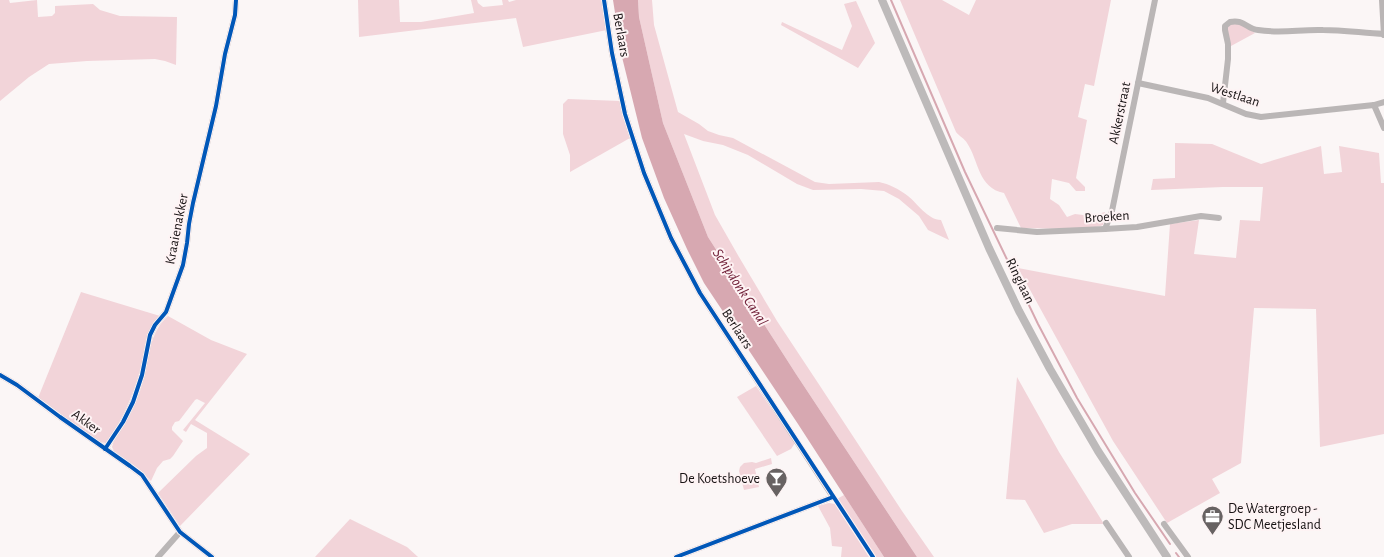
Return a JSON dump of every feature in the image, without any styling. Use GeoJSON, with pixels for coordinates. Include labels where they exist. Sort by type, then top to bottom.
{"type":"FeatureCollection","features":[{"type":"Feature","properties":{"kind":"main road","name":"Ringlaan"},"geometry":{"type":"LineString","coordinates":[[882,0],[989,248],[1020,311],[1050,369],[1098,452],[1166,556]]}},
{"type":"Feature","properties":{"kind":"street","name":"Kraaienakker"},"geometry":{"type":"LineString","coordinates":[[105,449],[123,422],[133,402],[142,375],[150,335],[155,325],[166,312],[183,265],[193,203],[216,106],[225,54],[235,15],[236,0]]}},
{"type":"Feature","properties":{"kind":"street","name":"Berlaars"},"geometry":{"type":"LineString","coordinates":[[604,0],[612,52],[625,114],[644,173],[671,238],[700,293],[833,497],[676,557]]}},
{"type":"Feature","properties":{"kind":"street","name":"Akkerstraat"},"geometry":{"type":"LineString","coordinates":[[1105,229],[1112,211],[1155,0]]}},
{"type":"Feature","properties":{"kind":"street"},"geometry":{"type":"LineString","coordinates":[[1222,103],[1228,59],[1228,44],[1225,30],[1227,24],[1230,22],[1241,22],[1252,29],[1258,30],[1285,32],[1321,29],[1384,35],[1382,0]]}},
{"type":"Feature","properties":{"kind":"street","name":"Westlaan"},"geometry":{"type":"LineString","coordinates":[[1138,83],[1208,98],[1246,114],[1261,116],[1374,105],[1383,102]]}},
{"type":"Feature","properties":{"kind":"street"},"geometry":{"type":"LineString","coordinates":[[1374,105],[1384,128]]}},
{"type":"Feature","properties":{"kind":"street","name":"Broeken"},"geometry":{"type":"LineString","coordinates":[[997,228],[1037,232],[1105,229],[1137,227],[1201,216],[1219,218]]}},
{"type":"Feature","properties":{"kind":"street","name":"Akker"},"geometry":{"type":"LineString","coordinates":[[0,375],[17,385],[142,475],[180,532]]}},
{"type":"Feature","properties":{"kind":"street"},"geometry":{"type":"LineString","coordinates":[[1106,523],[1129,557]]}},
{"type":"Feature","properties":{"kind":"street"},"geometry":{"type":"LineString","coordinates":[[1164,524],[1188,557]]}},
{"type":"Feature","properties":{"kind":"street"},"geometry":{"type":"LineString","coordinates":[[158,557],[180,532],[212,557]]}},
{"type":"Feature","properties":{"kind":"shaded area"},"geometry":{"type":"Polygon","coordinates":[[[0,0],[9,0],[10,3],[37,0],[38,17],[52,16],[55,13],[55,6],[93,4],[100,10],[120,16],[177,17],[176,65],[155,59],[87,61],[49,64],[29,77],[0,101],[0,0]]]}},
{"type":"Feature","properties":{"kind":"shaded area"},"geometry":{"type":"Polygon","coordinates":[[[358,0],[399,0],[400,22],[421,22],[474,13],[471,0],[477,0],[483,7],[503,5],[502,0],[508,0],[509,2],[516,0],[602,0],[607,30],[523,47],[516,18],[359,37],[358,0]]]}},
{"type":"Feature","properties":{"kind":"shaded area"},"geometry":{"type":"Polygon","coordinates":[[[638,0],[652,0],[654,25],[678,112],[708,131],[733,138],[815,182],[829,184],[879,182],[890,185],[908,196],[927,214],[941,220],[949,240],[928,230],[919,216],[899,199],[884,191],[861,189],[813,190],[797,184],[748,155],[723,145],[703,141],[684,134],[715,215],[739,257],[777,321],[934,557],[917,557],[796,374],[708,237],[663,123],[639,17],[638,0]]]}},
{"type":"Feature","properties":{"kind":"shaded area"},"geometry":{"type":"Polygon","coordinates":[[[900,0],[942,0],[969,15],[976,0],[1111,0],[1094,86],[1085,84],[1078,117],[1087,120],[1076,178],[1085,187],[1085,191],[1076,191],[1069,183],[1052,179],[1050,199],[1059,205],[1067,217],[1075,214],[1091,216],[1105,212],[1103,225],[1076,229],[1021,228],[1004,193],[995,190],[984,180],[967,143],[956,132],[900,0]]]}},
{"type":"Feature","properties":{"kind":"shaded area"},"geometry":{"type":"Polygon","coordinates":[[[856,1],[875,43],[858,68],[781,25],[782,22],[842,50],[852,26],[844,4],[856,1]]]}},
{"type":"Feature","properties":{"kind":"shaded area"},"geometry":{"type":"Polygon","coordinates":[[[1230,24],[1243,24],[1255,33],[1231,46],[1227,32],[1230,24]]]}},
{"type":"Feature","properties":{"kind":"shaded area"},"geometry":{"type":"Polygon","coordinates":[[[568,99],[620,101],[630,138],[570,172],[570,155],[563,134],[563,104],[568,99]]]}},
{"type":"Feature","properties":{"kind":"shaded area"},"geometry":{"type":"Polygon","coordinates":[[[1175,143],[1212,144],[1261,164],[1321,146],[1324,174],[1342,172],[1339,146],[1379,153],[1381,183],[1384,183],[1384,434],[1320,447],[1316,309],[1254,308],[1241,463],[1212,479],[1220,493],[1167,523],[1113,441],[1018,268],[1165,296],[1170,224],[1199,220],[1194,254],[1236,258],[1240,220],[1260,221],[1263,187],[1151,190],[1153,179],[1175,178],[1175,143]]]}},
{"type":"Feature","properties":{"kind":"shaded area"},"geometry":{"type":"Polygon","coordinates":[[[81,292],[160,316],[150,329],[140,370],[130,399],[122,417],[106,443],[99,442],[38,398],[81,292]]]}},
{"type":"Feature","properties":{"kind":"shaded area"},"geometry":{"type":"Polygon","coordinates":[[[168,316],[211,340],[247,354],[195,420],[250,454],[180,526],[158,493],[196,456],[207,448],[207,433],[191,424],[186,432],[183,430],[205,403],[197,399],[195,400],[179,421],[175,422],[172,430],[183,441],[173,456],[170,459],[163,461],[157,468],[151,481],[139,469],[114,451],[112,447],[116,437],[133,409],[138,396],[144,378],[154,335],[162,322],[168,316]]]}},
{"type":"Feature","properties":{"kind":"shaded area"},"geometry":{"type":"Polygon","coordinates":[[[1017,377],[1059,452],[1104,524],[1072,524],[1044,533],[1025,500],[1006,499],[1017,377]]]}},
{"type":"Feature","properties":{"kind":"shaded area"},"geometry":{"type":"Polygon","coordinates":[[[756,386],[795,443],[791,449],[777,456],[737,397],[756,386]]]}},
{"type":"Feature","properties":{"kind":"shaded area"},"geometry":{"type":"Polygon","coordinates":[[[771,458],[772,464],[755,469],[759,487],[744,490],[739,471],[740,467],[744,463],[756,463],[771,458]]]}},
{"type":"Feature","properties":{"kind":"shaded area"},"geometry":{"type":"Polygon","coordinates":[[[844,495],[884,557],[875,557],[837,499],[844,495]]]}},
{"type":"Feature","properties":{"kind":"shaded area"},"geometry":{"type":"Polygon","coordinates":[[[829,503],[835,504],[869,557],[841,557],[842,547],[832,546],[830,528],[818,506],[829,503]]]}},
{"type":"Feature","properties":{"kind":"shaded area"},"geometry":{"type":"Polygon","coordinates":[[[350,519],[407,547],[418,557],[315,557],[350,519]]]}},
{"type":"Feature","properties":{"kind":"water","name":"Schipdonk Canal"},"geometry":{"type":"Polygon","coordinates":[[[613,0],[638,0],[639,17],[663,123],[708,237],[796,374],[917,557],[884,557],[704,283],[664,198],[642,138],[622,57],[613,0]]]}},
{"type":"Feature","properties":{"kind":"waterway"},"geometry":{"type":"LineString","coordinates":[[891,0],[965,172],[1038,324],[1077,398],[1135,493],[1170,544]]}},
{"type":"Feature","properties":{"kind":"waterway"},"geometry":{"type":"LineString","coordinates":[[1176,553],[1179,557]]}},
{"type":"Feature","properties":{"kind":"cycle path"},"geometry":{"type":"LineString","coordinates":[[105,449],[123,422],[133,402],[142,375],[150,335],[155,325],[166,312],[183,265],[193,203],[216,106],[225,54],[235,15],[236,0]]}},
{"type":"Feature","properties":{"kind":"cycle path"},"geometry":{"type":"LineString","coordinates":[[604,0],[612,53],[625,114],[644,173],[671,238],[700,293],[873,557]]}},
{"type":"Feature","properties":{"kind":"cycle path"},"geometry":{"type":"LineString","coordinates":[[0,375],[17,385],[142,475],[180,532],[212,557]]}},
{"type":"Feature","properties":{"kind":"cycle path"},"geometry":{"type":"LineString","coordinates":[[676,557],[833,497]]}},
{"type":"Feature","properties":{"kind":"place","name":"De Koetshoeve"},"geometry":{"type":"Point","coordinates":[776,498]}},
{"type":"Feature","properties":{"kind":"place","name":"De Watergroep - SDC Meetjesland"},"geometry":{"type":"Point","coordinates":[1212,536]}}]}
